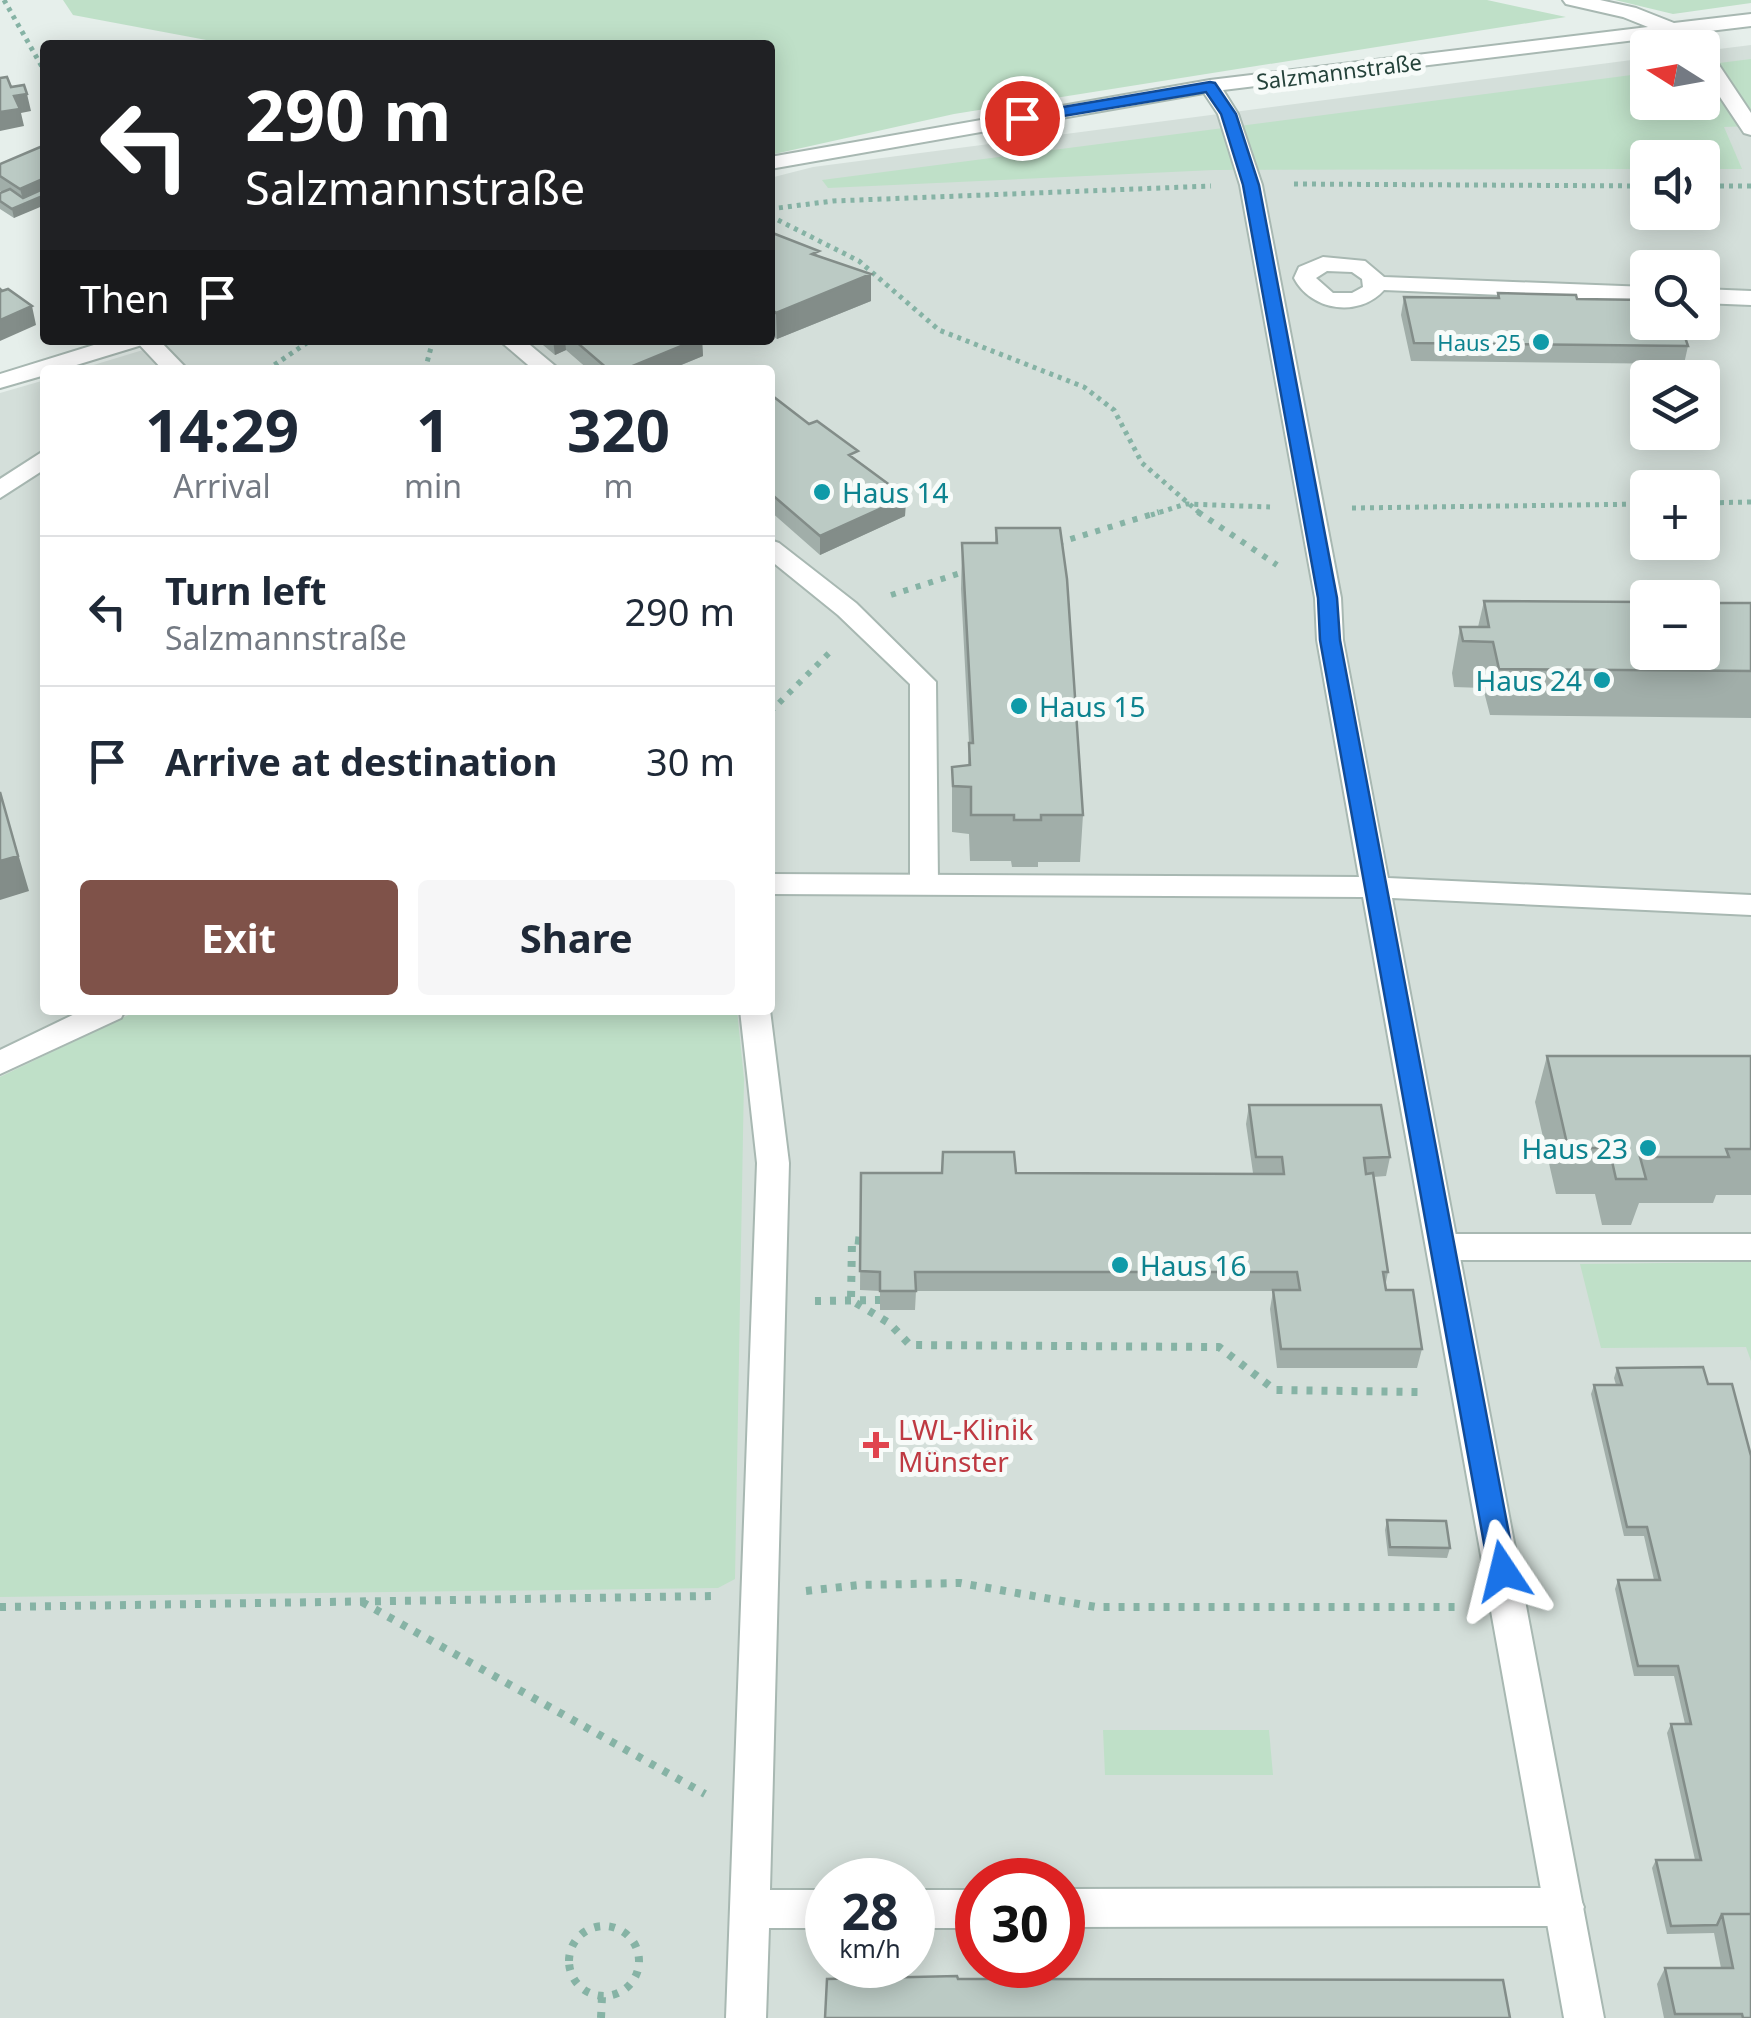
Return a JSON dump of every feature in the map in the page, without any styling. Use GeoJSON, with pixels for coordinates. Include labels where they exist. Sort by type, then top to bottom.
{"type":"FeatureCollection","features":[{"type":"Feature","properties":{"kind":"street"},"geometry":{"type":"LineString","coordinates":[[1574,0],[1630,12],[1674,30]]}},
{"type":"Feature","properties":{"kind":"street","name":"Salzmannstraße"},"geometry":{"type":"LineString","coordinates":[[1674,30],[1751,20]]}},
{"type":"Feature","properties":{"kind":"street","name":"Salzmannstraße"},"geometry":{"type":"LineString","coordinates":[[775,161],[1210,86],[1630,35]]}},
{"type":"Feature","properties":{"kind":"street"},"geometry":{"type":"LineString","coordinates":[[1720,82],[1751,129]]}},
{"type":"Feature","properties":{"kind":"street"},"geometry":{"type":"LineString","coordinates":[[1210,86],[1228,114],[1251,185],[1328,598],[1330,640],[1584,2018]]}},
{"type":"Feature","properties":{"kind":"street"},"geometry":{"type":"LineString","coordinates":[[1306,280],[1314,268],[1334,263],[1357,266],[1376,283],[1630,293]]}},
{"type":"Feature","properties":{"kind":"street"},"geometry":{"type":"LineString","coordinates":[[1268,280],[1306,280],[1319,295],[1340,300],[1370,294],[1376,283]]}},
{"type":"Feature","properties":{"kind":"street"},"geometry":{"type":"LineString","coordinates":[[1720,297],[1751,298]]}},
{"type":"Feature","properties":{"kind":"street"},"geometry":{"type":"LineString","coordinates":[[52,365],[118,345]]}},
{"type":"Feature","properties":{"kind":"street"},"geometry":{"type":"LineString","coordinates":[[151,345],[171,365]]}},
{"type":"Feature","properties":{"kind":"street"},"geometry":{"type":"LineString","coordinates":[[516,345],[542,365]]}},
{"type":"Feature","properties":{"kind":"street"},"geometry":{"type":"LineString","coordinates":[[0,381],[40,369]]}},
{"type":"Feature","properties":{"kind":"street"},"geometry":{"type":"LineString","coordinates":[[0,491],[40,461]]}},
{"type":"Feature","properties":{"kind":"street"},"geometry":{"type":"LineString","coordinates":[[775,552],[853,615],[923,682],[924,883]]}},
{"type":"Feature","properties":{"kind":"street"},"geometry":{"type":"LineString","coordinates":[[775,884],[1378,887],[1751,905]]}},
{"type":"Feature","properties":{"kind":"street"},"geometry":{"type":"LineString","coordinates":[[0,1063],[100,1015]]}},
{"type":"Feature","properties":{"kind":"street"},"geometry":{"type":"LineString","coordinates":[[746,2018],[773,1162],[755,1015]]}},
{"type":"Feature","properties":{"kind":"street"},"geometry":{"type":"LineString","coordinates":[[1443,1246],[1751,1247]]}},
{"type":"Feature","properties":{"kind":"street"},"geometry":{"type":"LineString","coordinates":[[1085,1908],[1564,1907]]}},
{"type":"Feature","properties":{"kind":"street"},"geometry":{"type":"LineString","coordinates":[[749,1909],[805,1909]]}},
{"type":"Feature","properties":{"kind":"path"},"geometry":{"type":"LineString","coordinates":[[4,0],[40,63]]}},
{"type":"Feature","properties":{"kind":"path"},"geometry":{"type":"LineString","coordinates":[[1720,186],[1751,186]]}},
{"type":"Feature","properties":{"kind":"path"},"geometry":{"type":"LineString","coordinates":[[775,219],[859,261],[939,330],[1084,387],[1114,410],[1142,464],[1186,504],[1328,598]]}},
{"type":"Feature","properties":{"kind":"path"},"geometry":{"type":"LineString","coordinates":[[274,365],[304,345]]}},
{"type":"Feature","properties":{"kind":"path"},"geometry":{"type":"LineString","coordinates":[[1720,503],[1751,502]]}},
{"type":"Feature","properties":{"kind":"path"},"geometry":{"type":"LineString","coordinates":[[1054,544],[1186,504],[1310,508],[1630,504]]}},
{"type":"Feature","properties":{"kind":"path"},"geometry":{"type":"LineString","coordinates":[[775,706],[853,615],[979,568]]}},
{"type":"Feature","properties":{"kind":"path"},"geometry":{"type":"LineString","coordinates":[[851,1300],[852,1240],[861,1240]]}},
{"type":"Feature","properties":{"kind":"path"},"geometry":{"type":"LineString","coordinates":[[851,1300],[889,1323],[910,1345],[1219,1346],[1275,1390],[1470,1392]]}},
{"type":"Feature","properties":{"kind":"path"},"geometry":{"type":"LineString","coordinates":[[769,1301],[880,1300]]}},
{"type":"Feature","properties":{"kind":"path"},"geometry":{"type":"LineString","coordinates":[[0,1607],[760,1596],[859,1585],[960,1583],[1096,1607],[1509,1606]]}},
{"type":"Feature","properties":{"kind":"path"},"geometry":{"type":"LineString","coordinates":[[361,1601],[752,1820]]}},
{"type":"Feature","properties":{"kind":"path"},"geometry":{"type":"LineString","coordinates":[[606,1926],[619,1928],[638,1944],[640,1967],[626,1988],[602,1997],[581,1990],[568,1972],[570,1951],[585,1933],[606,1926]]}},
{"type":"Feature","properties":{"kind":"path"},"geometry":{"type":"LineString","coordinates":[[600,2018],[602,1997]]}},
{"type":"Feature","properties":{"kind":"shaded area","name":"LWL-Klinik Münster"},"geometry":{"type":"Polygon","coordinates":[[[1751,45],[1751,2018],[0,2018],[0,393],[40,381],[40,1015],[775,1015],[775,365],[94,365],[160,345],[775,345],[775,177],[813,167],[1630,60],[1630,120],[1720,120],[1720,49],[1751,45]]]}},
{"type":"Feature","properties":{"kind":"green space"},"geometry":{"type":"Polygon","coordinates":[[[63,0],[1487,0],[1566,17],[954,114],[775,154],[775,40],[206,40],[73,15],[63,0]]]}},
{"type":"Feature","properties":{"kind":"green space"},"geometry":{"type":"Polygon","coordinates":[[[1615,0],[1751,0],[1751,3],[1673,14],[1615,0]]]}},
{"type":"Feature","properties":{"kind":"green space"},"geometry":{"type":"Polygon","coordinates":[[[1751,59],[1751,126],[1724,127],[1742,169],[1720,169],[1720,140],[1630,140],[1630,169],[1214,170],[828,188],[822,180],[1630,75],[1630,120],[1720,120],[1720,63],[1751,59]]]}},
{"type":"Feature","properties":{"kind":"green space"},"geometry":{"type":"Polygon","coordinates":[[[129,1015],[738,1015],[744,1079],[735,1579],[718,1588],[0,1597],[0,1077],[129,1015]]]}},
{"type":"Feature","properties":{"kind":"green space"},"geometry":{"type":"Polygon","coordinates":[[[1751,1262],[1751,1361],[1746,1347],[1601,1348],[1580,1264],[1751,1262]]]}},
{"type":"Feature","properties":{"kind":"green space"},"geometry":{"type":"Polygon","coordinates":[[[1103,1730],[1269,1730],[1273,1775],[1105,1775],[1103,1730]]]}},
{"type":"Feature","properties":{"kind":"building"},"geometry":{"type":"Polygon","coordinates":[[[7,77],[11,87],[24,85],[27,94],[14,96],[20,109],[0,112],[0,78],[7,77]]]}},
{"type":"Feature","properties":{"kind":"building"},"geometry":{"type":"Polygon","coordinates":[[[40,147],[40,180],[20,189],[0,176],[0,164],[40,147]]]}},
{"type":"Feature","properties":{"kind":"building"},"geometry":{"type":"Polygon","coordinates":[[[10,189],[23,198],[40,190],[40,197],[12,209],[0,201],[0,193],[10,189]]]}},
{"type":"Feature","properties":{"kind":"building"},"geometry":{"type":"Polygon","coordinates":[[[775,234],[819,251],[812,254],[871,274],[776,313],[775,234]]]}},
{"type":"Feature","properties":{"kind":"building"},"geometry":{"type":"Polygon","coordinates":[[[0,289],[8,289],[32,306],[0,320],[0,289]]]}},
{"type":"Feature","properties":{"kind":"building"},"geometry":{"type":"Polygon","coordinates":[[[1498,293],[1630,300],[1630,340],[1686,340],[1688,346],[1414,343],[1404,297],[1499,298],[1498,293]]]}},
{"type":"Feature","properties":{"kind":"building"},"geometry":{"type":"Polygon","coordinates":[[[580,345],[684,345],[635,365],[603,365],[580,345]]]}},
{"type":"Feature","properties":{"kind":"building","name":"Haus 14"},"geometry":{"type":"Polygon","coordinates":[[[775,398],[809,424],[817,421],[858,451],[849,455],[906,497],[820,536],[775,497],[775,398]]]}},
{"type":"Feature","properties":{"kind":"building","name":"Haus 15"},"geometry":{"type":"Polygon","coordinates":[[[996,528],[1060,528],[1083,815],[1041,815],[1041,820],[1014,820],[1014,815],[971,815],[971,787],[953,786],[952,767],[970,765],[969,743],[973,743],[962,543],[997,543],[996,528]]]}},
{"type":"Feature","properties":{"kind":"building"},"geometry":{"type":"Polygon","coordinates":[[[1484,601],[1630,602],[1630,670],[1720,670],[1720,603],[1751,603],[1751,671],[1499,669],[1493,642],[1463,641],[1460,627],[1489,627],[1484,601]]]}},
{"type":"Feature","properties":{"kind":"building"},"geometry":{"type":"Polygon","coordinates":[[[0,792],[18,856],[0,861],[0,792]]]}},
{"type":"Feature","properties":{"kind":"building"},"geometry":{"type":"Polygon","coordinates":[[[1547,1056],[1751,1056],[1751,1149],[1726,1149],[1729,1157],[1640,1157],[1646,1179],[1616,1179],[1609,1148],[1568,1148],[1547,1056]]]}},
{"type":"Feature","properties":{"kind":"building","name":"Haus 16"},"geometry":{"type":"Polygon","coordinates":[[[1249,1105],[1381,1105],[1390,1157],[1364,1158],[1366,1174],[1373,1173],[1388,1272],[1383,1272],[1386,1290],[1413,1290],[1422,1349],[1281,1349],[1273,1290],[1300,1290],[1297,1272],[915,1272],[916,1291],[880,1291],[880,1272],[860,1271],[861,1173],[942,1173],[943,1152],[1014,1152],[1016,1173],[1284,1174],[1282,1157],[1256,1157],[1249,1105]]]}},
{"type":"Feature","properties":{"kind":"building"},"geometry":{"type":"Polygon","coordinates":[[[1703,1367],[1708,1384],[1732,1384],[1751,1456],[1751,1914],[1722,1914],[1717,1925],[1671,1926],[1656,1860],[1701,1860],[1671,1724],[1691,1724],[1678,1666],[1638,1666],[1618,1580],[1660,1580],[1647,1527],[1627,1527],[1594,1385],[1622,1385],[1617,1368],[1703,1367]]]}},
{"type":"Feature","properties":{"kind":"building"},"geometry":{"type":"Polygon","coordinates":[[[1387,1520],[1446,1521],[1450,1548],[1390,1547],[1387,1520]]]}},
{"type":"Feature","properties":{"kind":"building"},"geometry":{"type":"Polygon","coordinates":[[[1722,1914],[1751,1914],[1751,2018],[1743,2018],[1742,2014],[1675,2014],[1665,1968],[1733,1968],[1722,1914]]]}},
{"type":"Feature","properties":{"kind":"building"},"geometry":{"type":"Polygon","coordinates":[[[955,1976],[955,1988],[1085,1988],[1085,1979],[1503,1980],[1510,2018],[825,2018],[827,1988],[935,1988],[935,1977],[955,1976]]]}},
{"type":"Feature","properties":{"kind":"place","name":"Haus 25"},"geometry":{"type":"Point","coordinates":[1541,342]}},
{"type":"Feature","properties":{"kind":"place","name":"Haus 14"},"geometry":{"type":"Point","coordinates":[822,492]}},
{"type":"Feature","properties":{"kind":"place","name":"Haus 24"},"geometry":{"type":"Point","coordinates":[1602,680]}},
{"type":"Feature","properties":{"kind":"place","name":"Haus 15"},"geometry":{"type":"Point","coordinates":[1019,706]}},
{"type":"Feature","properties":{"kind":"place","name":"Haus 23"},"geometry":{"type":"Point","coordinates":[1648,1148]}},
{"type":"Feature","properties":{"kind":"place","name":"Haus 16"},"geometry":{"type":"Point","coordinates":[1120,1265]}},
{"type":"Feature","properties":{"kind":"place","name":"LWL-Klinik Münster"},"geometry":{"type":"Point","coordinates":[876,1445]}},
{"type":"Feature","properties":{"kind":"route"},"geometry":{"type":"LineString","coordinates":[[1022,118],[1210,86],[1228,114],[1251,185],[1328,598],[1330,640],[1503,1571]]}}]}
